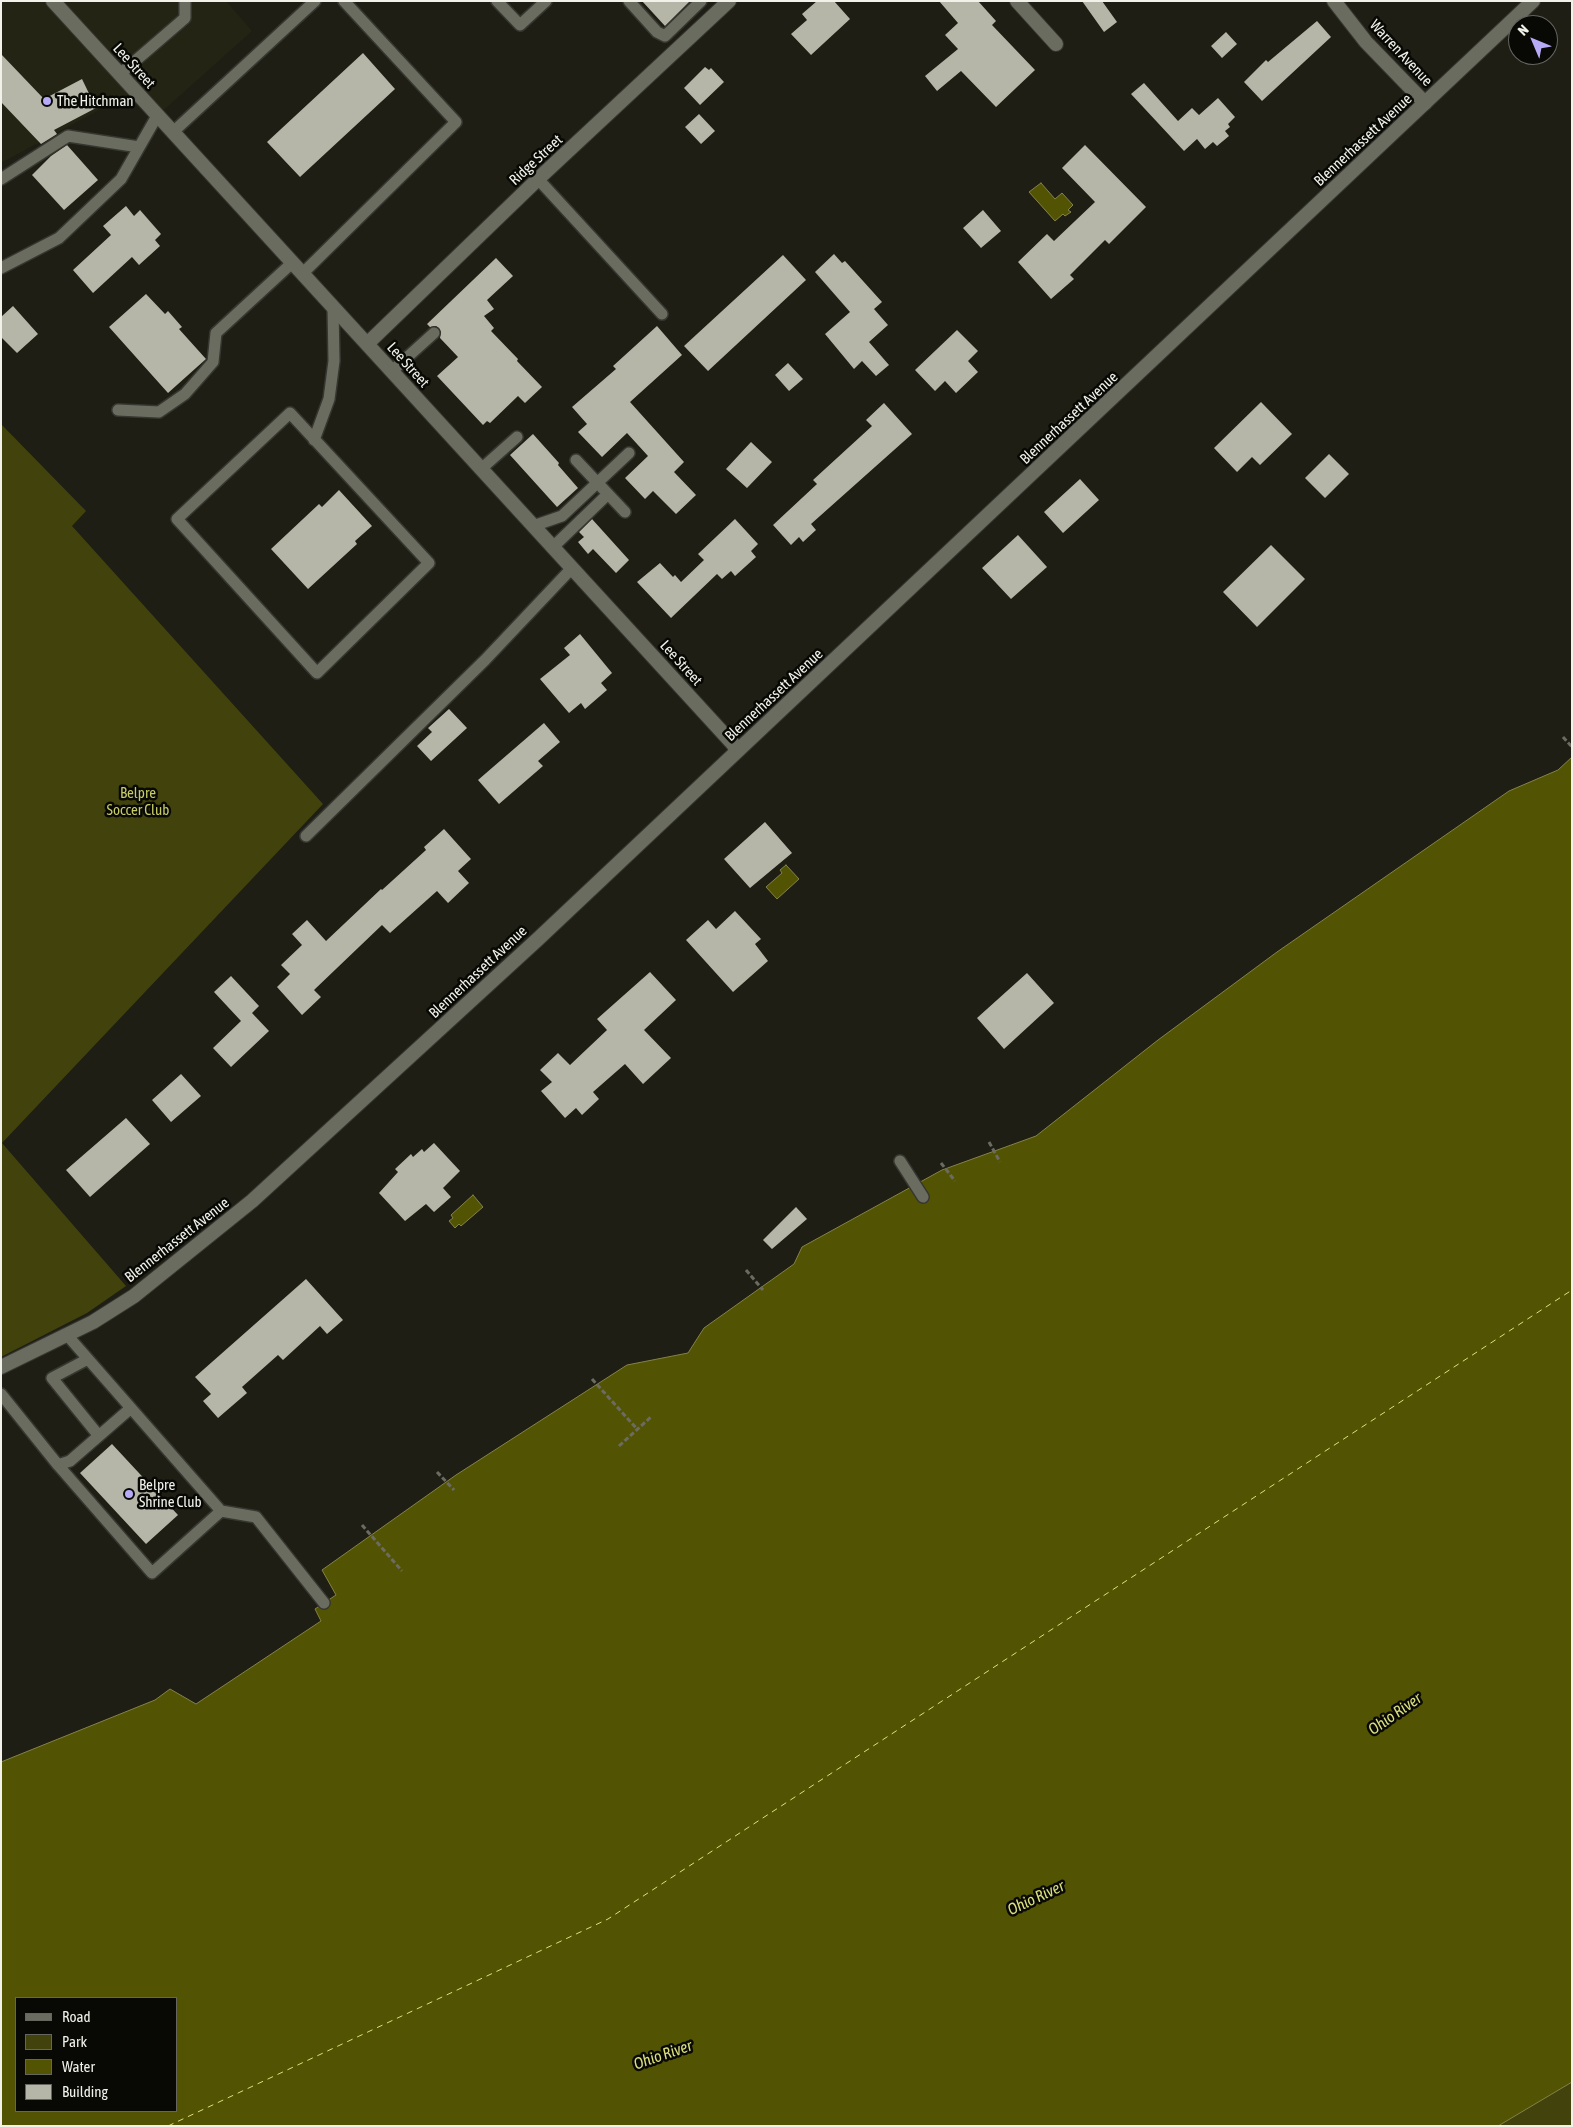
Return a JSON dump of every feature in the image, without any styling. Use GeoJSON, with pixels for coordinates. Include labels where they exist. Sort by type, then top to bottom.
{"type":"FeatureCollection","features":[{"type":"Feature","properties":{"kind":"street","name":"Lee Street"},"geometry":{"type":"LineString","coordinates":[[53,1],[733,744],[737,751]]}},
{"type":"Feature","properties":{"kind":"street","name":"Ridge Street"},"geometry":{"type":"LineString","coordinates":[[367,344],[538,179],[728,1]]}},
{"type":"Feature","properties":{"kind":"street"},"geometry":{"type":"LineString","coordinates":[[1017,1],[1056,44]]}},
{"type":"Feature","properties":{"kind":"street","name":"Warren Avenue"},"geometry":{"type":"LineString","coordinates":[[1334,1],[1366,42],[1425,103]]}},
{"type":"Feature","properties":{"kind":"street","name":"Blennerhassett Avenue"},"geometry":{"type":"LineString","coordinates":[[1,1367],[93,1322],[134,1296],[252,1202],[525,952],[1533,1]]}},
{"type":"Feature","properties":{"kind":"lane"},"geometry":{"type":"LineString","coordinates":[[120,74],[184,18],[185,1]]}},
{"type":"Feature","properties":{"kind":"lane"},"geometry":{"type":"LineString","coordinates":[[173,132],[315,1]]}},
{"type":"Feature","properties":{"kind":"lane"},"geometry":{"type":"LineString","coordinates":[[302,274],[456,122],[344,1]]}},
{"type":"Feature","properties":{"kind":"lane"},"geometry":{"type":"LineString","coordinates":[[497,1],[520,25],[546,1]]}},
{"type":"Feature","properties":{"kind":"lane"},"geometry":{"type":"LineString","coordinates":[[629,1],[657,32],[665,36],[700,2]]}},
{"type":"Feature","properties":{"kind":"lane"},"geometry":{"type":"LineString","coordinates":[[1,268],[59,238],[121,179],[158,116]]}},
{"type":"Feature","properties":{"kind":"lane"},"geometry":{"type":"LineString","coordinates":[[1,180],[68,136],[139,147]]}},
{"type":"Feature","properties":{"kind":"lane"},"geometry":{"type":"LineString","coordinates":[[538,179],[662,314]]}},
{"type":"Feature","properties":{"kind":"lane"},"geometry":{"type":"LineString","coordinates":[[118,410],[159,412],[185,394],[213,362],[216,333],[292,263]]}},
{"type":"Feature","properties":{"kind":"lane"},"geometry":{"type":"LineString","coordinates":[[314,440],[329,399],[334,361],[333,307]]}},
{"type":"Feature","properties":{"kind":"lane"},"geometry":{"type":"LineString","coordinates":[[392,371],[434,333]]}},
{"type":"Feature","properties":{"kind":"lane"},"geometry":{"type":"LineString","coordinates":[[290,412],[314,440],[429,563],[317,673],[177,519],[290,412]]}},
{"type":"Feature","properties":{"kind":"lane"},"geometry":{"type":"LineString","coordinates":[[482,469],[517,437]]}},
{"type":"Feature","properties":{"kind":"lane"},"geometry":{"type":"LineString","coordinates":[[533,526],[562,516],[629,453]]}},
{"type":"Feature","properties":{"kind":"lane"},"geometry":{"type":"LineString","coordinates":[[576,460],[625,512]]}},
{"type":"Feature","properties":{"kind":"lane"},"geometry":{"type":"LineString","coordinates":[[553,547],[608,494]]}},
{"type":"Feature","properties":{"kind":"lane"},"geometry":{"type":"LineString","coordinates":[[306,836],[478,667],[572,568]]}},
{"type":"Feature","properties":{"kind":"lane"},"geometry":{"type":"LineString","coordinates":[[900,1161],[923,1197]]}},
{"type":"Feature","properties":{"kind":"lane"},"geometry":{"type":"LineString","coordinates":[[67,1335],[220,1510],[256,1517],[324,1603]]}},
{"type":"Feature","properties":{"kind":"lane"},"geometry":{"type":"LineString","coordinates":[[88,1359],[52,1378],[99,1436]]}},
{"type":"Feature","properties":{"kind":"lane"},"geometry":{"type":"LineString","coordinates":[[1,1394],[58,1465],[152,1573],[220,1510]]}},
{"type":"Feature","properties":{"kind":"lane"},"geometry":{"type":"LineString","coordinates":[[58,1465],[70,1461],[131,1408]]}},
{"type":"Feature","properties":{"kind":"path"},"geometry":{"type":"LineString","coordinates":[[1563,737],[1572,747]]}},
{"type":"Feature","properties":{"kind":"path"},"geometry":{"type":"LineString","coordinates":[[989,1142],[1000,1162]]}},
{"type":"Feature","properties":{"kind":"path"},"geometry":{"type":"LineString","coordinates":[[941,1162],[955,1181]]}},
{"type":"Feature","properties":{"kind":"path"},"geometry":{"type":"LineString","coordinates":[[746,1270],[763,1290]]}},
{"type":"Feature","properties":{"kind":"path"},"geometry":{"type":"LineString","coordinates":[[592,1379],[637,1429]]}},
{"type":"Feature","properties":{"kind":"path"},"geometry":{"type":"LineString","coordinates":[[619,1446],[652,1416]]}},
{"type":"Feature","properties":{"kind":"path"},"geometry":{"type":"LineString","coordinates":[[437,1472],[454,1490]]}},
{"type":"Feature","properties":{"kind":"path"},"geometry":{"type":"LineString","coordinates":[[362,1525],[402,1571]]}},
{"type":"Feature","properties":{"kind":"shaded area"},"geometry":{"type":"Polygon","coordinates":[[[1,1],[226,1],[252,31],[157,116],[134,91],[1,163],[1,1]]]}},
{"type":"Feature","properties":{"kind":"green space","name":"Belpre Soccer Club"},"geometry":{"type":"Polygon","coordinates":[[[1,424],[86,511],[72,526],[323,804],[2,1143],[126,1286],[87,1313],[1,1357],[1,424]]]}},
{"type":"Feature","properties":{"kind":"green space"},"geometry":{"type":"Polygon","coordinates":[[[1572,2082],[1572,2126],[1498,2126],[1523,2111],[1572,2082]]]}},
{"type":"Feature","properties":{"kind":"water"},"geometry":{"type":"Polygon","coordinates":[[[1041,183],[1055,199],[1062,193],[1073,205],[1068,210],[1071,212],[1065,216],[1063,214],[1055,221],[1029,192],[1041,183]]]}},
{"type":"Feature","properties":{"kind":"water","name":"Ohio River"},"geometry":{"type":"Polygon","coordinates":[[[1572,757],[1572,2082],[1498,2126],[1,2126],[1,1762],[155,1700],[170,1689],[196,1704],[321,1621],[315,1609],[336,1595],[322,1570],[456,1475],[627,1365],[688,1353],[704,1328],[794,1264],[802,1247],[942,1170],[1036,1136],[1158,1040],[1277,952],[1509,791],[1558,770],[1572,757]]]}},
{"type":"Feature","properties":{"kind":"water"},"geometry":{"type":"Polygon","coordinates":[[[786,865],[799,879],[777,899],[766,887],[782,873],[780,870],[786,865]]]}},
{"type":"Feature","properties":{"kind":"water"},"geometry":{"type":"Polygon","coordinates":[[[473,1195],[483,1207],[461,1226],[459,1224],[455,1228],[449,1221],[453,1218],[451,1215],[473,1195]]]}},
{"type":"Feature","properties":{"kind":"building"},"geometry":{"type":"Polygon","coordinates":[[[642,1],[690,1],[665,26],[642,1]]]}},
{"type":"Feature","properties":{"kind":"building"},"geometry":{"type":"Polygon","coordinates":[[[817,1],[834,1],[850,19],[811,55],[791,34],[807,20],[802,14],[817,1]]]}},
{"type":"Feature","properties":{"kind":"building"},"geometry":{"type":"Polygon","coordinates":[[[939,1],[978,1],[996,21],[992,25],[1035,70],[996,107],[961,71],[937,91],[925,76],[958,49],[945,35],[958,23],[939,1]]]}},
{"type":"Feature","properties":{"kind":"building"},"geometry":{"type":"Polygon","coordinates":[[[1082,1],[1102,1],[1117,22],[1104,32],[1082,1]]]}},
{"type":"Feature","properties":{"kind":"building"},"geometry":{"type":"Polygon","coordinates":[[[1317,21],[1331,37],[1262,101],[1244,82],[1266,60],[1268,62],[1317,21]]]}},
{"type":"Feature","properties":{"kind":"building"},"geometry":{"type":"Polygon","coordinates":[[[1226,32],[1237,44],[1222,58],[1211,46],[1226,32]]]}},
{"type":"Feature","properties":{"kind":"building"},"geometry":{"type":"Polygon","coordinates":[[[363,53],[395,89],[300,177],[267,142],[363,53]]]}},
{"type":"Feature","properties":{"kind":"building","name":"The Hitchman"},"geometry":{"type":"Polygon","coordinates":[[[1,54],[44,99],[82,79],[96,108],[54,130],[57,134],[41,144],[1,102],[1,54]]]}},
{"type":"Feature","properties":{"kind":"building"},"geometry":{"type":"Polygon","coordinates":[[[705,67],[709,70],[711,68],[724,82],[700,105],[684,88],[705,67]]]}},
{"type":"Feature","properties":{"kind":"building"},"geometry":{"type":"Polygon","coordinates":[[[1144,83],[1178,121],[1192,108],[1199,115],[1218,98],[1235,117],[1228,124],[1230,127],[1225,131],[1229,136],[1217,146],[1213,142],[1205,149],[1197,139],[1184,151],[1131,94],[1144,83]]]}},
{"type":"Feature","properties":{"kind":"building"},"geometry":{"type":"Polygon","coordinates":[[[699,114],[715,131],[701,144],[685,127],[699,114]]]}},
{"type":"Feature","properties":{"kind":"building"},"geometry":{"type":"Polygon","coordinates":[[[67,145],[98,180],[64,210],[32,175],[51,156],[67,145]]]}},
{"type":"Feature","properties":{"kind":"building"},"geometry":{"type":"Polygon","coordinates":[[[1085,145],[1146,207],[1109,244],[1105,240],[1070,275],[1074,279],[1051,299],[1018,262],[1047,234],[1054,241],[1095,202],[1062,168],[1085,145]]]}},
{"type":"Feature","properties":{"kind":"building"},"geometry":{"type":"Polygon","coordinates":[[[126,206],[134,216],[140,210],[161,234],[155,240],[160,246],[139,265],[132,257],[93,293],[73,270],[111,235],[103,226],[126,206]]]}},
{"type":"Feature","properties":{"kind":"building"},"geometry":{"type":"Polygon","coordinates":[[[983,210],[1001,231],[981,248],[963,228],[983,210]]]}},
{"type":"Feature","properties":{"kind":"building"},"geometry":{"type":"Polygon","coordinates":[[[834,254],[842,263],[845,261],[882,302],[874,309],[888,325],[869,342],[889,365],[876,376],[862,361],[854,369],[825,334],[850,312],[815,272],[834,254]]]}},
{"type":"Feature","properties":{"kind":"building"},"geometry":{"type":"Polygon","coordinates":[[[783,255],[806,280],[708,371],[684,346],[783,255]]]}},
{"type":"Feature","properties":{"kind":"building"},"geometry":{"type":"Polygon","coordinates":[[[496,258],[513,276],[487,300],[494,309],[484,316],[494,328],[491,331],[542,387],[525,403],[518,396],[490,423],[487,421],[483,425],[437,376],[458,357],[440,338],[441,332],[439,328],[436,326],[430,327],[427,324],[496,258]]]}},
{"type":"Feature","properties":{"kind":"building"},"geometry":{"type":"Polygon","coordinates":[[[146,294],[165,314],[168,311],[182,327],[179,329],[206,359],[168,393],[109,327],[146,294]]]}},
{"type":"Feature","properties":{"kind":"building"},"geometry":{"type":"Polygon","coordinates":[[[13,306],[38,334],[17,353],[1,337],[1,317],[13,306]]]}},
{"type":"Feature","properties":{"kind":"building"},"geometry":{"type":"Polygon","coordinates":[[[657,326],[682,355],[630,402],[684,462],[674,472],[696,495],[676,514],[653,491],[645,499],[625,478],[648,456],[627,433],[602,457],[578,432],[587,424],[572,407],[616,369],[613,366],[657,326]]]}},
{"type":"Feature","properties":{"kind":"building"},"geometry":{"type":"Polygon","coordinates":[[[957,330],[978,351],[968,361],[978,372],[956,393],[945,381],[935,391],[915,370],[957,330]]]}},
{"type":"Feature","properties":{"kind":"building"},"geometry":{"type":"Polygon","coordinates":[[[788,363],[803,379],[789,391],[775,375],[788,363]]]}},
{"type":"Feature","properties":{"kind":"building"},"geometry":{"type":"Polygon","coordinates":[[[1261,402],[1292,434],[1260,465],[1252,457],[1237,472],[1214,448],[1261,402]]]}},
{"type":"Feature","properties":{"kind":"building"},"geometry":{"type":"Polygon","coordinates":[[[884,403],[912,434],[811,524],[816,530],[803,542],[799,537],[791,545],[773,525],[817,484],[813,480],[872,426],[866,420],[884,403]]]}},
{"type":"Feature","properties":{"kind":"building"},"geometry":{"type":"Polygon","coordinates":[[[533,434],[578,488],[557,507],[510,455],[533,434]]]}},
{"type":"Feature","properties":{"kind":"building"},"geometry":{"type":"Polygon","coordinates":[[[751,442],[772,462],[747,488],[726,469],[751,442]]]}},
{"type":"Feature","properties":{"kind":"building"},"geometry":{"type":"Polygon","coordinates":[[[1329,454],[1349,474],[1325,498],[1305,478],[1329,454]]]}},
{"type":"Feature","properties":{"kind":"building"},"geometry":{"type":"Polygon","coordinates":[[[1080,479],[1099,500],[1063,533],[1044,512],[1080,479]]]}},
{"type":"Feature","properties":{"kind":"building"},"geometry":{"type":"Polygon","coordinates":[[[339,490],[372,526],[355,541],[357,544],[308,589],[271,549],[319,504],[322,507],[339,490]]]}},
{"type":"Feature","properties":{"kind":"building"},"geometry":{"type":"Polygon","coordinates":[[[592,519],[629,560],[616,573],[593,549],[588,554],[578,542],[584,537],[579,532],[592,519]]]}},
{"type":"Feature","properties":{"kind":"building"},"geometry":{"type":"Polygon","coordinates":[[[735,519],[758,544],[751,551],[756,557],[735,576],[731,571],[722,579],[717,574],[671,618],[637,582],[660,563],[673,577],[675,575],[681,582],[704,560],[698,554],[735,519]]]}},
{"type":"Feature","properties":{"kind":"building"},"geometry":{"type":"Polygon","coordinates":[[[1018,535],[1047,567],[1011,599],[982,568],[1018,535]]]}},
{"type":"Feature","properties":{"kind":"building"},"geometry":{"type":"Polygon","coordinates":[[[1271,545],[1305,579],[1257,627],[1223,592],[1271,545]]]}},
{"type":"Feature","properties":{"kind":"building"},"geometry":{"type":"Polygon","coordinates":[[[580,634],[612,673],[601,683],[607,690],[585,709],[581,703],[569,713],[540,679],[570,655],[564,648],[580,634]]]}},
{"type":"Feature","properties":{"kind":"building"},"geometry":{"type":"Polygon","coordinates":[[[449,709],[467,728],[431,761],[417,746],[432,732],[428,728],[449,709]]]}},
{"type":"Feature","properties":{"kind":"building"},"geometry":{"type":"Polygon","coordinates":[[[544,723],[560,742],[538,761],[543,766],[499,804],[478,780],[544,723]]]}},
{"type":"Feature","properties":{"kind":"building"},"geometry":{"type":"Polygon","coordinates":[[[765,822],[792,853],[750,888],[724,859],[765,822]]]}},
{"type":"Feature","properties":{"kind":"building"},"geometry":{"type":"Polygon","coordinates":[[[444,829],[471,859],[458,871],[469,883],[448,903],[437,891],[390,933],[382,925],[314,990],[321,997],[302,1015],[277,987],[290,974],[281,965],[302,945],[292,934],[307,920],[326,941],[426,850],[424,847],[444,829]]]}},
{"type":"Feature","properties":{"kind":"building"},"geometry":{"type":"Polygon","coordinates":[[[735,911],[761,939],[755,944],[768,961],[733,992],[686,940],[708,920],[716,929],[735,911]]]}},
{"type":"Feature","properties":{"kind":"building"},"geometry":{"type":"Polygon","coordinates":[[[650,972],[676,1000],[644,1030],[671,1058],[643,1084],[625,1064],[593,1092],[599,1099],[582,1115],[576,1108],[565,1118],[541,1091],[552,1082],[540,1070],[558,1053],[570,1065],[607,1030],[597,1019],[650,972]]]}},
{"type":"Feature","properties":{"kind":"building"},"geometry":{"type":"Polygon","coordinates":[[[1027,973],[1054,1003],[1004,1049],[977,1018],[1027,973]]]}},
{"type":"Feature","properties":{"kind":"building"},"geometry":{"type":"Polygon","coordinates":[[[231,976],[259,1006],[252,1013],[269,1031],[231,1067],[213,1048],[241,1021],[214,992],[231,976]]]}},
{"type":"Feature","properties":{"kind":"building"},"geometry":{"type":"Polygon","coordinates":[[[181,1074],[201,1096],[171,1122],[152,1100],[181,1074]]]}},
{"type":"Feature","properties":{"kind":"building"},"geometry":{"type":"Polygon","coordinates":[[[126,1118],[150,1144],[90,1197],[66,1170],[126,1118]]]}},
{"type":"Feature","properties":{"kind":"building"},"geometry":{"type":"Polygon","coordinates":[[[434,1143],[460,1171],[443,1188],[451,1197],[434,1212],[426,1204],[405,1221],[379,1193],[398,1172],[395,1169],[411,1154],[413,1157],[422,1149],[424,1152],[434,1143]]]}},
{"type":"Feature","properties":{"kind":"building"},"geometry":{"type":"Polygon","coordinates":[[[796,1207],[807,1219],[772,1249],[763,1240],[796,1207]]]}},
{"type":"Feature","properties":{"kind":"building"},"geometry":{"type":"Polygon","coordinates":[[[306,1279],[343,1320],[327,1334],[320,1326],[283,1360],[278,1355],[242,1387],[247,1393],[218,1418],[203,1401],[211,1394],[195,1377],[306,1279]]]}},
{"type":"Feature","properties":{"kind":"building","name":"Belpre Shrine Club"},"geometry":{"type":"Polygon","coordinates":[[[112,1444],[178,1515],[146,1544],[80,1473],[112,1444]]]}},
{"type":"Feature","properties":{"kind":"ferry route"},"geometry":{"type":"LineString","coordinates":[[168,2126],[608,1919],[1572,1290]]}},
{"type":"Feature","properties":{"kind":"place","name":"The Hitchman"},"geometry":{"type":"Point","coordinates":[47,101]}},
{"type":"Feature","properties":{"kind":"place","name":"Belpre Shrine Club"},"geometry":{"type":"Point","coordinates":[129,1494]}}]}
